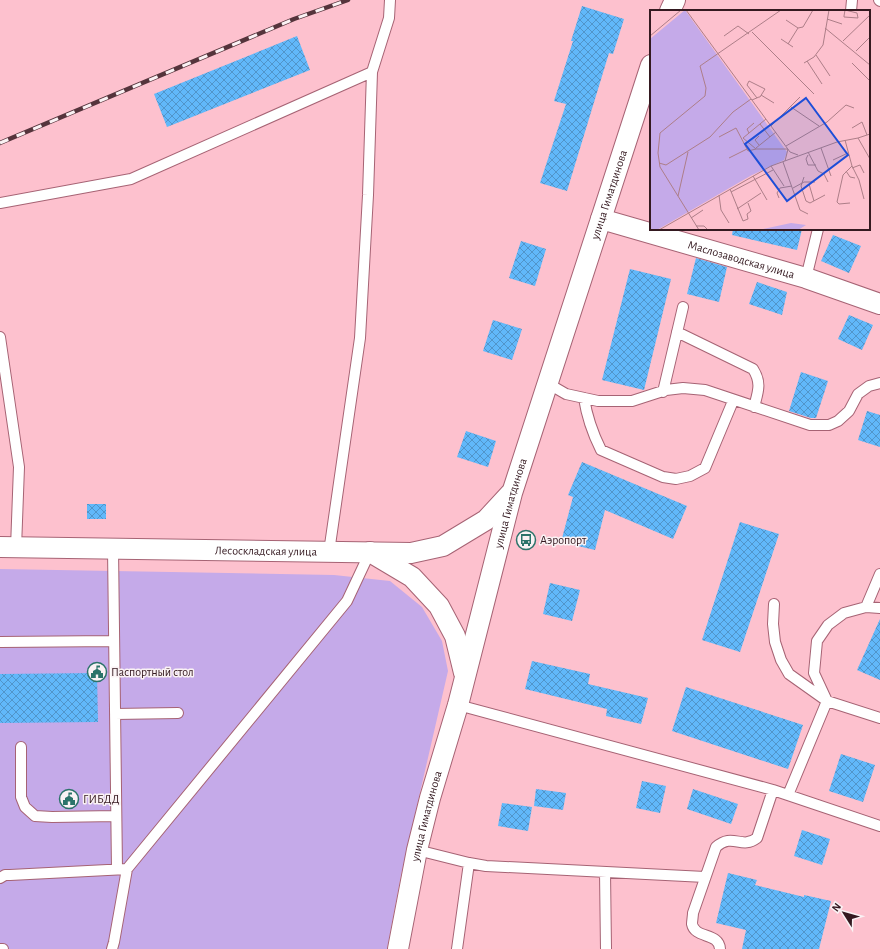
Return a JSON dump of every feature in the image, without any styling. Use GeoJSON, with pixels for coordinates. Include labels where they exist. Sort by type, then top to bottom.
{"type":"FeatureCollection","features":[{"type":"Feature","properties":{"kind":"street"},"geometry":{"type":"LineString","coordinates":[[670,10],[675,0]]}},
{"type":"Feature","properties":{"kind":"street","name":"улица Гиматдинова"},"geometry":{"type":"LineString","coordinates":[[398,949],[430,798],[458,705],[512,493],[650,68]]}},
{"type":"Feature","properties":{"kind":"street","name":"Маслозаводская улица"},"geometry":{"type":"LineString","coordinates":[[601,219],[806,278],[880,304]]}},
{"type":"Feature","properties":{"kind":"street","name":"Лесоскладская улица"},"geometry":{"type":"LineString","coordinates":[[8,547],[411,553],[443,546],[486,520],[512,493]]}},
{"type":"Feature","properties":{"kind":"street"},"geometry":{"type":"LineString","coordinates":[[370,552],[412,577],[439,606],[455,636],[465,676]]}},
{"type":"Feature","properties":{"kind":"lane"},"geometry":{"type":"LineString","coordinates":[[329,552],[360,338],[372,72],[389,18],[390,0]]}},
{"type":"Feature","properties":{"kind":"lane"},"geometry":{"type":"LineString","coordinates":[[851,10],[852,0]]}},
{"type":"Feature","properties":{"kind":"lane"},"geometry":{"type":"LineString","coordinates":[[0,203],[131,179],[372,72]]}},
{"type":"Feature","properties":{"kind":"lane"},"geometry":{"type":"LineString","coordinates":[[806,278],[818,230]]}},
{"type":"Feature","properties":{"kind":"lane"},"geometry":{"type":"LineString","coordinates":[[663,392],[683,307]]}},
{"type":"Feature","properties":{"kind":"lane"},"geometry":{"type":"LineString","coordinates":[[677,332],[753,369],[758,377],[759,386],[754,407]]}},
{"type":"Feature","properties":{"kind":"lane"},"geometry":{"type":"LineString","coordinates":[[0,337],[19,467],[8,547]]}},
{"type":"Feature","properties":{"kind":"lane"},"geometry":{"type":"LineString","coordinates":[[547,383],[566,394],[598,401],[632,401],[683,388],[705,390],[733,401],[810,425],[829,425],[838,421],[849,411],[858,394],[869,386],[880,383]]}},
{"type":"Feature","properties":{"kind":"lane"},"geometry":{"type":"LineString","coordinates":[[584,398],[592,433],[601,450],[663,477],[676,478],[690,476],[705,468],[733,401]]}},
{"type":"Feature","properties":{"kind":"lane"},"geometry":{"type":"LineString","coordinates":[[113,549],[117,869]]}},
{"type":"Feature","properties":{"kind":"lane"},"geometry":{"type":"LineString","coordinates":[[112,949],[127,869],[347,601],[370,552]]}},
{"type":"Feature","properties":{"kind":"lane"},"geometry":{"type":"LineString","coordinates":[[866,607],[880,574]]}},
{"type":"Feature","properties":{"kind":"lane"},"geometry":{"type":"LineString","coordinates":[[774,604],[773,624],[775,642],[781,660],[789,674],[827,701],[880,718]]}},
{"type":"Feature","properties":{"kind":"lane"},"geometry":{"type":"LineString","coordinates":[[788,795],[827,701],[814,673],[817,641],[828,625],[844,613],[866,607],[880,608]]}},
{"type":"Feature","properties":{"kind":"lane"},"geometry":{"type":"LineString","coordinates":[[0,642],[114,641]]}},
{"type":"Feature","properties":{"kind":"lane"},"geometry":{"type":"LineString","coordinates":[[458,705],[773,790],[880,826]]}},
{"type":"Feature","properties":{"kind":"lane"},"geometry":{"type":"LineString","coordinates":[[115,714],[178,713]]}},
{"type":"Feature","properties":{"kind":"lane"},"geometry":{"type":"LineString","coordinates":[[21,747],[21,797],[25,807],[35,816],[116,816]]}},
{"type":"Feature","properties":{"kind":"lane"},"geometry":{"type":"LineString","coordinates":[[720,949],[717,940],[700,933],[695,929],[692,923],[693,914],[716,847],[721,842],[729,840],[744,843],[751,842],[757,838],[773,790]]}},
{"type":"Feature","properties":{"kind":"lane"},"geometry":{"type":"LineString","coordinates":[[418,850],[486,866],[706,877]]}},
{"type":"Feature","properties":{"kind":"lane"},"geometry":{"type":"LineString","coordinates":[[457,949],[469,863]]}},
{"type":"Feature","properties":{"kind":"lane"},"geometry":{"type":"LineString","coordinates":[[0,878],[5,875],[127,869]]}},
{"type":"Feature","properties":{"kind":"lane"},"geometry":{"type":"LineString","coordinates":[[605,872],[606,949]]}},
{"type":"Feature","properties":{"kind":"shaded area"},"geometry":{"type":"Polygon","coordinates":[[[0,569],[334,575],[390,581],[422,607],[442,641],[448,671],[401,875],[387,949],[0,949],[0,569]]]}},
{"type":"Feature","properties":{"kind":"building"},"geometry":{"type":"Polygon","coordinates":[[[582,6],[624,19],[613,54],[609,53],[567,191],[540,183],[566,104],[554,101],[573,41],[571,41],[582,6]]]}},
{"type":"Feature","properties":{"kind":"building"},"geometry":{"type":"Polygon","coordinates":[[[297,36],[310,70],[167,127],[154,94],[297,36]]]}},
{"type":"Feature","properties":{"kind":"building"},"geometry":{"type":"Polygon","coordinates":[[[733,230],[802,230],[797,250],[732,235],[733,230]]]}},
{"type":"Feature","properties":{"kind":"building"},"geometry":{"type":"Polygon","coordinates":[[[833,235],[861,246],[849,273],[821,261],[833,235]]]}},
{"type":"Feature","properties":{"kind":"building"},"geometry":{"type":"Polygon","coordinates":[[[521,241],[546,249],[535,286],[509,278],[521,241]]]}},
{"type":"Feature","properties":{"kind":"building"},"geometry":{"type":"Polygon","coordinates":[[[696,258],[727,267],[719,302],[687,294],[696,258]]]}},
{"type":"Feature","properties":{"kind":"building"},"geometry":{"type":"Polygon","coordinates":[[[630,269],[671,279],[644,390],[602,380],[630,269]]]}},
{"type":"Feature","properties":{"kind":"building"},"geometry":{"type":"Polygon","coordinates":[[[757,282],[787,292],[782,315],[749,304],[757,282]]]}},
{"type":"Feature","properties":{"kind":"building"},"geometry":{"type":"Polygon","coordinates":[[[849,315],[873,325],[862,350],[838,339],[849,315]]]}},
{"type":"Feature","properties":{"kind":"building"},"geometry":{"type":"Polygon","coordinates":[[[493,320],[522,329],[512,360],[483,351],[493,320]]]}},
{"type":"Feature","properties":{"kind":"building"},"geometry":{"type":"Polygon","coordinates":[[[801,372],[828,381],[816,418],[811,418],[789,411],[801,372]]]}},
{"type":"Feature","properties":{"kind":"building"},"geometry":{"type":"Polygon","coordinates":[[[867,411],[880,415],[880,447],[858,440],[867,411]]]}},
{"type":"Feature","properties":{"kind":"building"},"geometry":{"type":"Polygon","coordinates":[[[466,431],[496,441],[488,467],[457,457],[466,431]]]}},
{"type":"Feature","properties":{"kind":"building"},"geometry":{"type":"Polygon","coordinates":[[[582,462],[687,506],[673,539],[605,510],[595,550],[561,542],[573,497],[568,495],[582,462]]]}},
{"type":"Feature","properties":{"kind":"building"},"geometry":{"type":"Polygon","coordinates":[[[87,504],[106,504],[106,519],[87,519],[87,504]]]}},
{"type":"Feature","properties":{"kind":"building"},"geometry":{"type":"Polygon","coordinates":[[[740,522],[779,534],[740,652],[702,640],[740,522]]]}},
{"type":"Feature","properties":{"kind":"building"},"geometry":{"type":"Polygon","coordinates":[[[550,583],[580,590],[572,621],[543,614],[550,583]]]}},
{"type":"Feature","properties":{"kind":"building"},"geometry":{"type":"Polygon","coordinates":[[[880,619],[880,680],[857,670],[880,619]]]}},
{"type":"Feature","properties":{"kind":"building"},"geometry":{"type":"Polygon","coordinates":[[[532,661],[590,674],[588,684],[648,698],[641,724],[606,716],[607,709],[525,689],[532,661]]]}},
{"type":"Feature","properties":{"kind":"building"},"geometry":{"type":"Polygon","coordinates":[[[97,673],[98,722],[0,723],[0,674],[97,673]]]}},
{"type":"Feature","properties":{"kind":"building"},"geometry":{"type":"Polygon","coordinates":[[[686,687],[803,725],[788,769],[672,731],[686,687]]]}},
{"type":"Feature","properties":{"kind":"building"},"geometry":{"type":"Polygon","coordinates":[[[841,754],[875,765],[863,802],[829,791],[841,754]]]}},
{"type":"Feature","properties":{"kind":"building"},"geometry":{"type":"Polygon","coordinates":[[[642,781],[666,786],[660,813],[636,808],[642,781]]]}},
{"type":"Feature","properties":{"kind":"building"},"geometry":{"type":"Polygon","coordinates":[[[536,789],[566,793],[563,810],[534,806],[536,789]]]}},
{"type":"Feature","properties":{"kind":"building"},"geometry":{"type":"Polygon","coordinates":[[[693,789],[738,804],[731,824],[687,809],[693,789]]]}},
{"type":"Feature","properties":{"kind":"building"},"geometry":{"type":"Polygon","coordinates":[[[502,803],[532,807],[528,831],[498,826],[502,803]]]}},
{"type":"Feature","properties":{"kind":"building"},"geometry":{"type":"Polygon","coordinates":[[[802,830],[830,839],[822,865],[794,856],[802,830]]]}},
{"type":"Feature","properties":{"kind":"building"},"geometry":{"type":"Polygon","coordinates":[[[728,873],[757,880],[755,885],[804,897],[804,895],[831,901],[819,949],[742,949],[746,930],[716,923],[728,873]]]}},
{"type":"Feature","properties":{"kind":"railway"},"geometry":{"type":"LineString","coordinates":[[0,143],[294,19],[348,0]]}},
{"type":"Feature","properties":{"kind":"place","name":"Аэропорт"},"geometry":{"type":"Point","coordinates":[526,540]}},
{"type":"Feature","properties":{"kind":"place","name":"Паспортный стол"},"geometry":{"type":"Point","coordinates":[97,672]}},
{"type":"Feature","properties":{"kind":"place","name":"ГИБДД"},"geometry":{"type":"Point","coordinates":[69,799]}}]}
